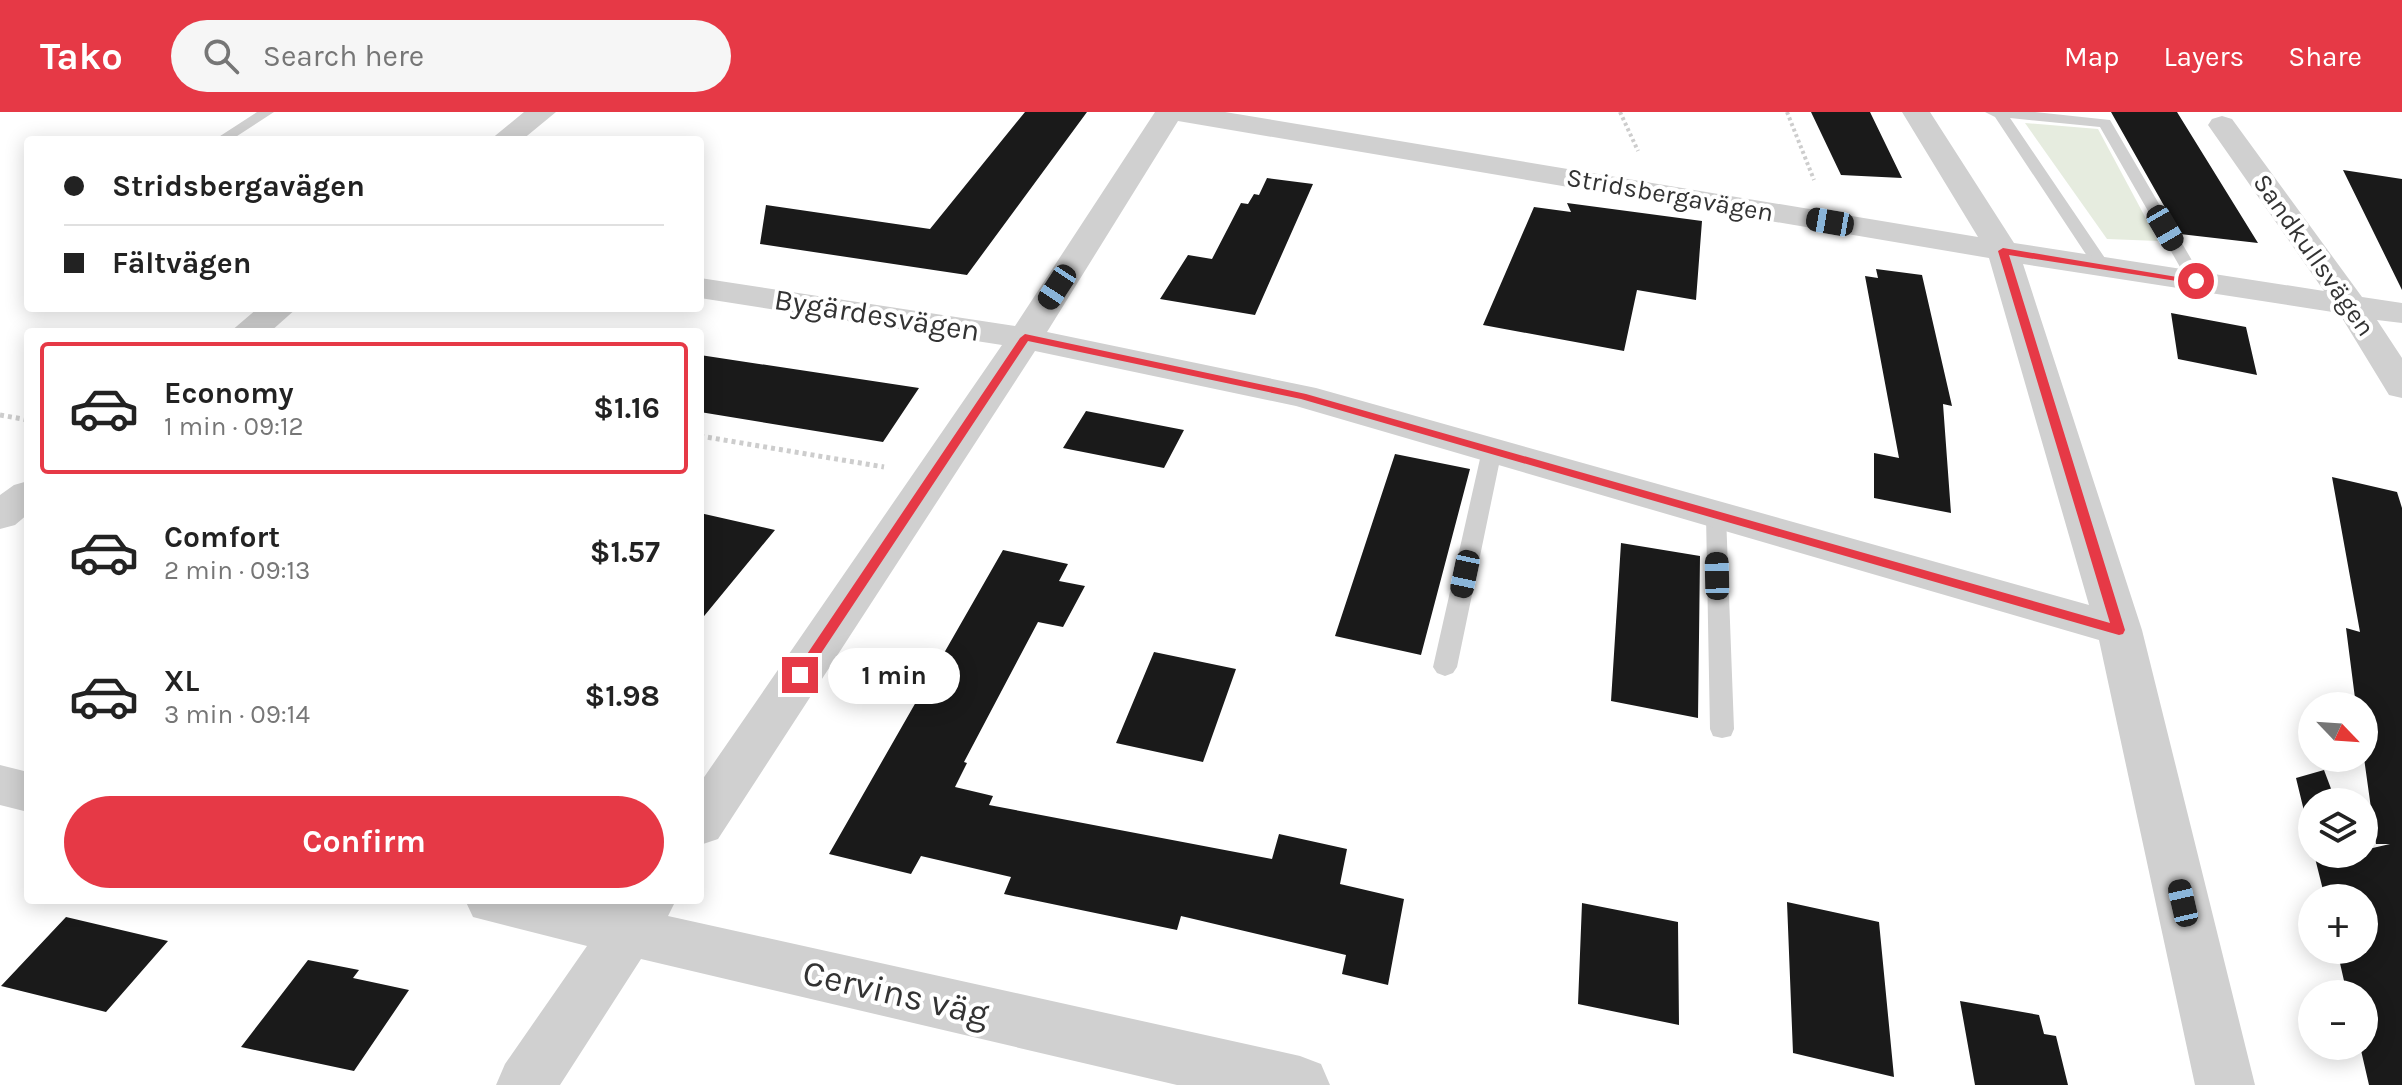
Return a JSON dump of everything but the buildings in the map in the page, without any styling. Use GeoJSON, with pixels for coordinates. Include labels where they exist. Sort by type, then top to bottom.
{"type":"FeatureCollection","features":[{"type":"Feature","properties":{"kind":"street"},"geometry":{"type":"LineString","coordinates":[[509,136],[542,112]]}},
{"type":"Feature","properties":{"kind":"street"},"geometry":{"type":"LineString","coordinates":[[704,818],[1172,112]]}},
{"type":"Feature","properties":{"kind":"street","name":"Stridsbergavägen"},"geometry":{"type":"LineString","coordinates":[[1172,112],[2003,251],[2402,313]]}},
{"type":"Feature","properties":{"kind":"street"},"geometry":{"type":"LineString","coordinates":[[1916,112],[2003,251],[2119,630],[2225,1085]]}},
{"type":"Feature","properties":{"kind":"street","name":"Sandkullsvägen"},"geometry":{"type":"LineString","coordinates":[[2222,125],[2351,305],[2402,387]]}},
{"type":"Feature","properties":{"kind":"street","name":"Bygärdesvägen"},"geometry":{"type":"LineString","coordinates":[[704,289],[1025,338],[1303,396],[2119,630]]}},
{"type":"Feature","properties":{"kind":"street"},"geometry":{"type":"LineString","coordinates":[[253,328],[275,312]]}},
{"type":"Feature","properties":{"kind":"street"},"geometry":{"type":"LineString","coordinates":[[0,515],[24,497]]}},
{"type":"Feature","properties":{"kind":"street"},"geometry":{"type":"LineString","coordinates":[[0,785],[24,791]]}},
{"type":"Feature","properties":{"kind":"street","name":"Cervins väg"},"geometry":{"type":"LineString","coordinates":[[529,904],[639,916],[1300,1085]]}},
{"type":"Feature","properties":{"kind":"street"},"geometry":{"type":"LineString","coordinates":[[526,1085],[639,916]]}},
{"type":"Feature","properties":{"kind":"lane"},"geometry":{"type":"LineString","coordinates":[[228,136],[267,112]]}},
{"type":"Feature","properties":{"kind":"lane"},"geometry":{"type":"LineString","coordinates":[[1992,112],[2105,123],[2196,281]]}},
{"type":"Feature","properties":{"kind":"lane"},"geometry":{"type":"LineString","coordinates":[[2000,113],[2103,267]]}},
{"type":"Feature","properties":{"kind":"lane"},"geometry":{"type":"LineString","coordinates":[[1445,667],[1492,450]]}},
{"type":"Feature","properties":{"kind":"lane"},"geometry":{"type":"LineString","coordinates":[[1716,515],[1722,729]]}},
{"type":"Feature","properties":{"kind":"path"},"geometry":{"type":"LineString","coordinates":[[1787,112],[1830,222]]}},
{"type":"Feature","properties":{"kind":"path"},"geometry":{"type":"LineString","coordinates":[[0,415],[24,419]]}},
{"type":"Feature","properties":{"kind":"path"},"geometry":{"type":"LineString","coordinates":[[704,437],[933,476]]}},
{"type":"Feature","properties":{"kind":"shaded area"},"geometry":{"type":"Polygon","coordinates":[[[2025,123],[2098,129],[2158,241],[2107,239],[2025,123]]]}},
{"type":"Feature","properties":{"kind":"route"},"geometry":{"type":"LineString","coordinates":[[800,675],[1025,338],[1303,396],[2119,630],[2003,251],[2196,281]]}}]}
